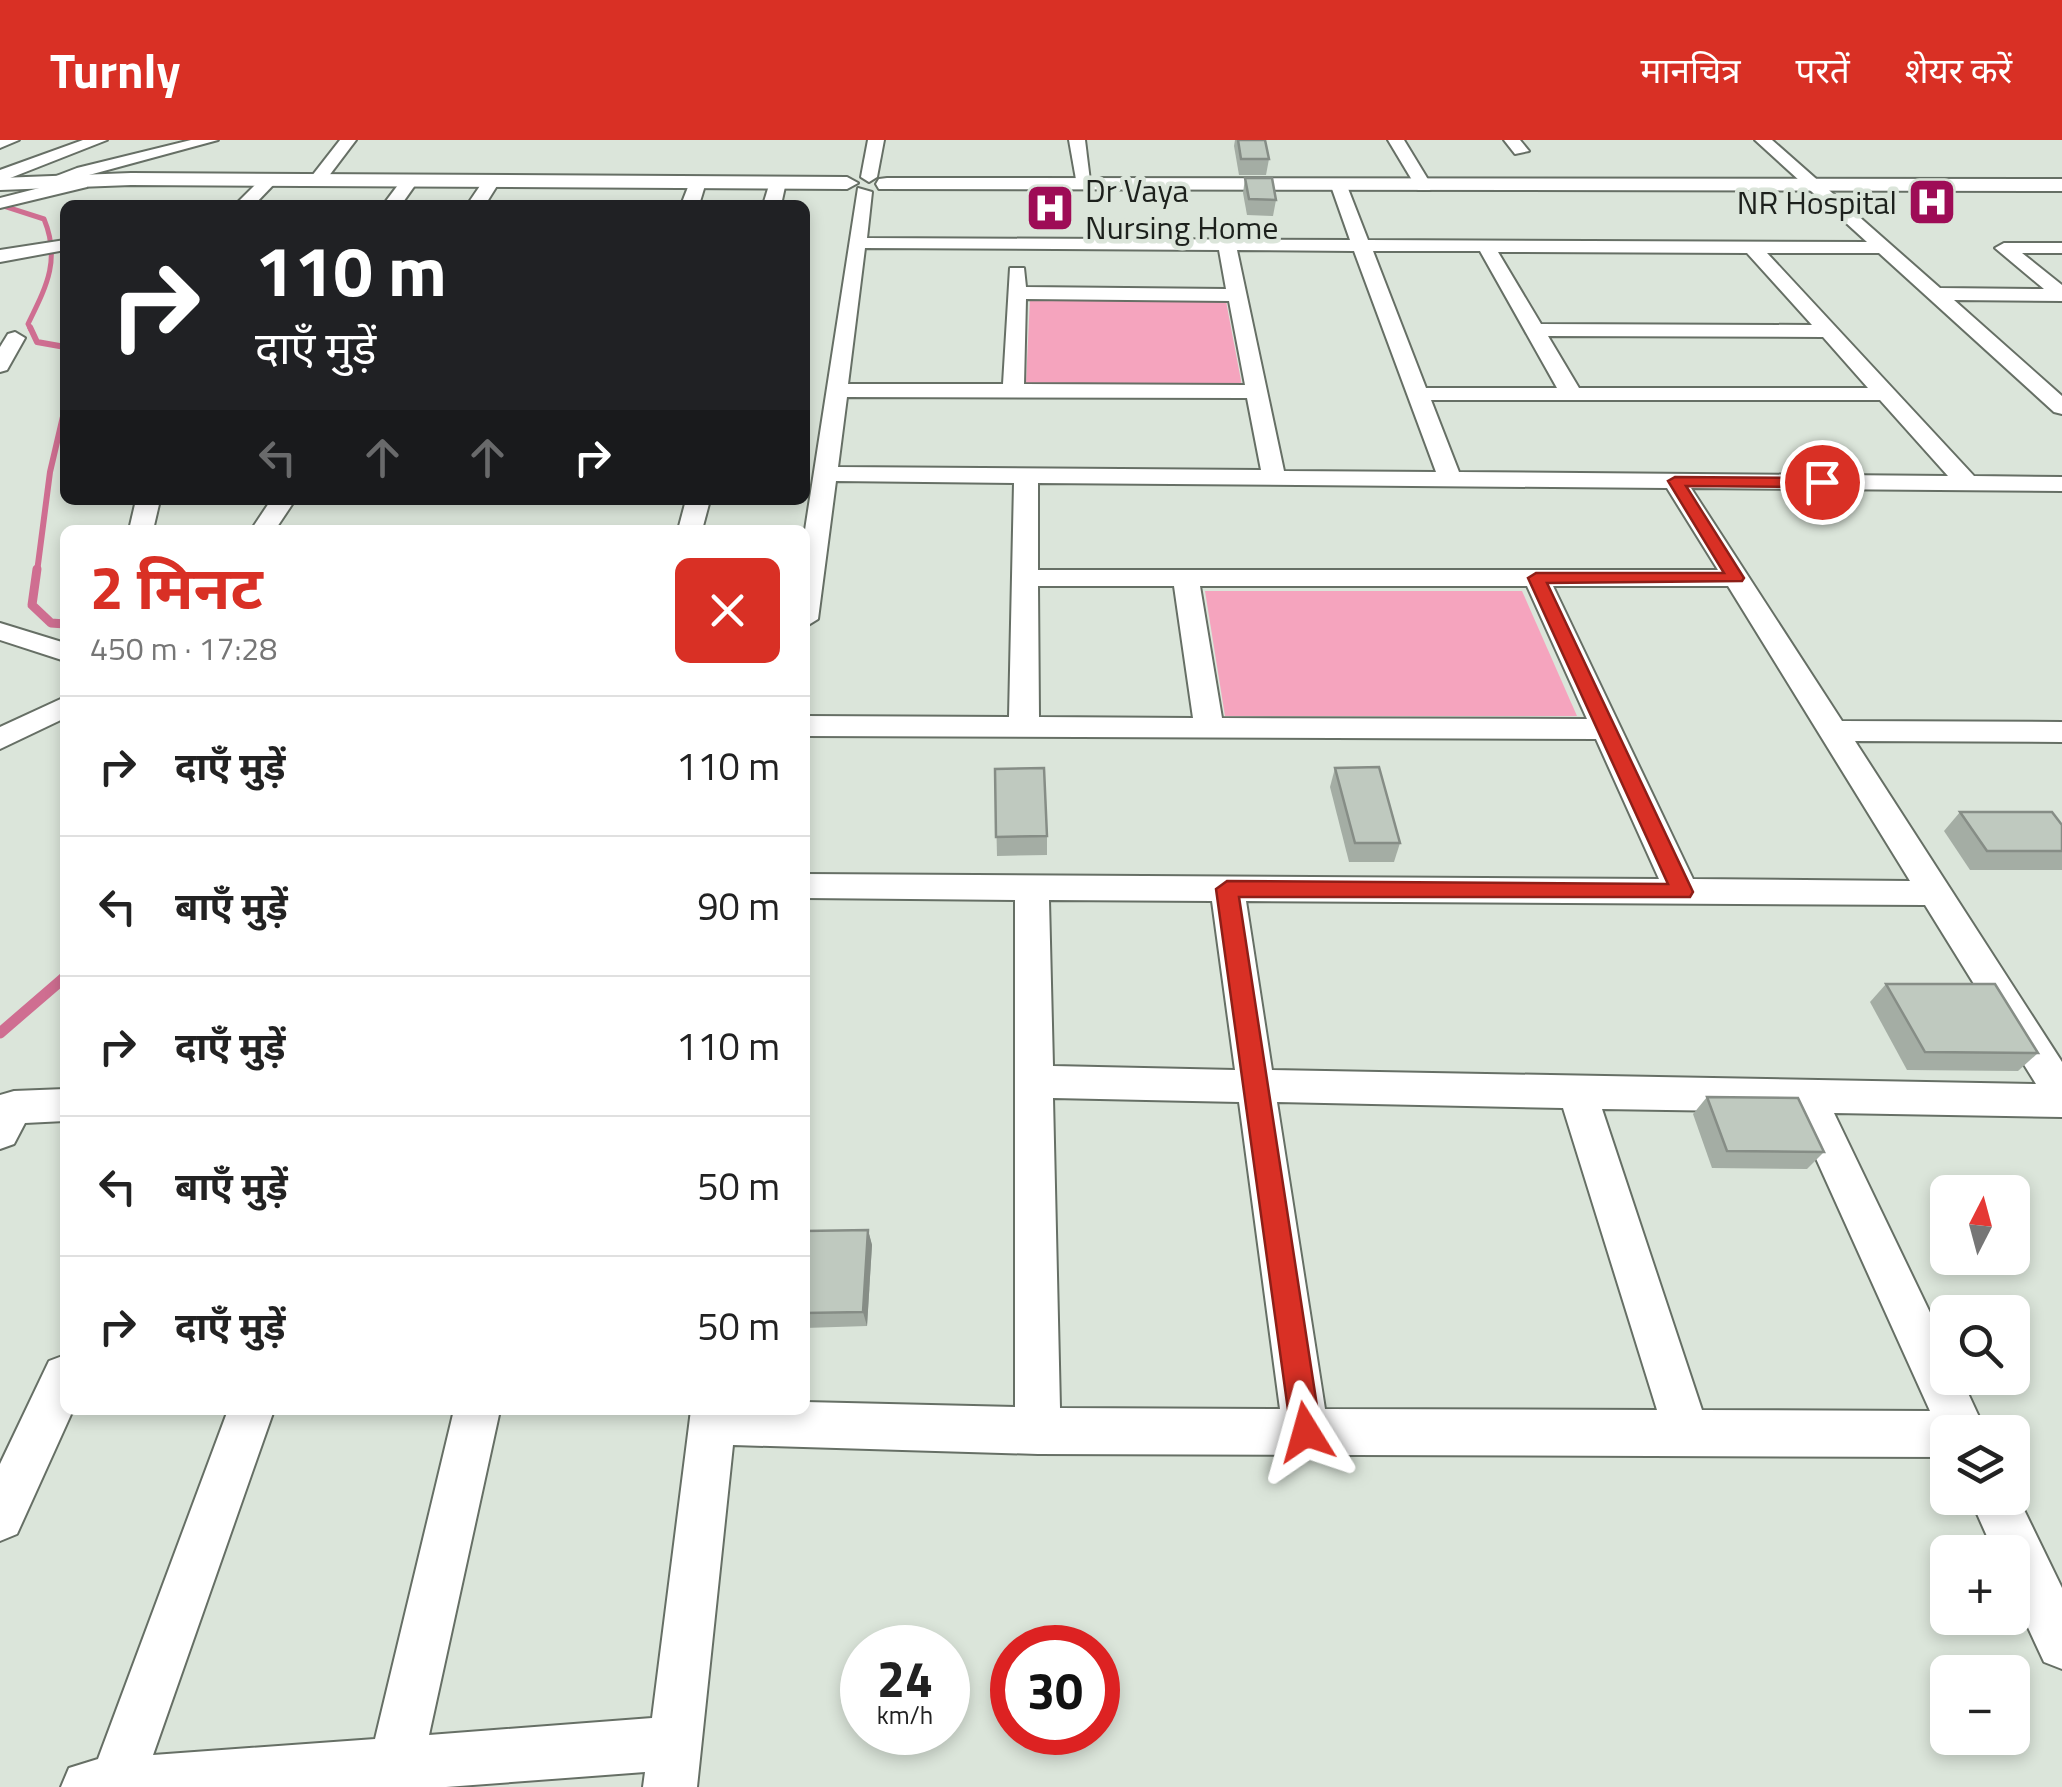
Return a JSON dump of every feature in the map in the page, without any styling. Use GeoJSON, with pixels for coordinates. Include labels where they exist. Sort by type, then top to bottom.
{"type":"FeatureCollection","features":[{"type":"Feature","properties":{"kind":"street"},"geometry":{"type":"LineString","coordinates":[[0,143],[11,140]]}},
{"type":"Feature","properties":{"kind":"street"},"geometry":{"type":"LineString","coordinates":[[0,180],[18,166],[99,140]]}},
{"type":"Feature","properties":{"kind":"street"},"geometry":{"type":"LineString","coordinates":[[0,180],[54,186],[83,171],[210,140]]}},
{"type":"Feature","properties":{"kind":"street"},"geometry":{"type":"LineString","coordinates":[[316,181],[348,140]]}},
{"type":"Feature","properties":{"kind":"street"},"geometry":{"type":"LineString","coordinates":[[810,584],[876,140]]}},
{"type":"Feature","properties":{"kind":"street"},"geometry":{"type":"LineString","coordinates":[[1077,140],[1085,185]]}},
{"type":"Feature","properties":{"kind":"street"},"geometry":{"type":"LineString","coordinates":[[1396,140],[1424,186]]}},
{"type":"Feature","properties":{"kind":"street"},"geometry":{"type":"LineString","coordinates":[[1763,140],[1818,185],[2062,407]]}},
{"type":"Feature","properties":{"kind":"street"},"geometry":{"type":"LineString","coordinates":[[0,203],[54,186],[92,180],[1339,186],[2062,184]]}},
{"type":"Feature","properties":{"kind":"street"},"geometry":{"type":"LineString","coordinates":[[249,200],[270,180]]}},
{"type":"Feature","properties":{"kind":"street"},"geometry":{"type":"LineString","coordinates":[[327,200],[345,181]]}},
{"type":"Feature","properties":{"kind":"street"},"geometry":{"type":"LineString","coordinates":[[396,200],[410,181]]}},
{"type":"Feature","properties":{"kind":"street"},"geometry":{"type":"LineString","coordinates":[[479,200],[492,182]]}},
{"type":"Feature","properties":{"kind":"street"},"geometry":{"type":"LineString","coordinates":[[692,200],[698,182]]}},
{"type":"Feature","properties":{"kind":"street"},"geometry":{"type":"LineString","coordinates":[[773,200],[778,182]]}},
{"type":"Feature","properties":{"kind":"street"},"geometry":{"type":"LineString","coordinates":[[1339,186],[1450,479]]}},
{"type":"Feature","properties":{"kind":"street"},"geometry":{"type":"LineString","coordinates":[[858,243],[1887,248]]}},
{"type":"Feature","properties":{"kind":"street"},"geometry":{"type":"LineString","coordinates":[[1013,391],[1018,244]]}},
{"type":"Feature","properties":{"kind":"street"},"geometry":{"type":"LineString","coordinates":[[1227,244],[1274,478]]}},
{"type":"Feature","properties":{"kind":"street"},"geometry":{"type":"LineString","coordinates":[[0,256],[60,246]]}},
{"type":"Feature","properties":{"kind":"street"},"geometry":{"type":"LineString","coordinates":[[1486,246],[1572,394]]}},
{"type":"Feature","properties":{"kind":"street"},"geometry":{"type":"LineString","coordinates":[[1752,247],[1968,484]]}},
{"type":"Feature","properties":{"kind":"street"},"geometry":{"type":"LineString","coordinates":[[2062,248],[2004,248],[2062,295]]}},
{"type":"Feature","properties":{"kind":"street"},"geometry":{"type":"LineString","coordinates":[[0,272],[28,252]]}},
{"type":"Feature","properties":{"kind":"street"},"geometry":{"type":"LineString","coordinates":[[1016,293],[1238,295]]}},
{"type":"Feature","properties":{"kind":"street"},"geometry":{"type":"LineString","coordinates":[[1938,294],[2062,295]]}},
{"type":"Feature","properties":{"kind":"street"},"geometry":{"type":"LineString","coordinates":[[1536,330],[1829,331]]}},
{"type":"Feature","properties":{"kind":"street"},"geometry":{"type":"LineString","coordinates":[[0,366],[15,338]]}},
{"type":"Feature","properties":{"kind":"street"},"geometry":{"type":"LineString","coordinates":[[838,390],[1257,392]]}},
{"type":"Feature","properties":{"kind":"street"},"geometry":{"type":"LineString","coordinates":[[1418,394],[1887,394]]}},
{"type":"Feature","properties":{"kind":"street"},"geometry":{"type":"LineString","coordinates":[[826,474],[2062,484]]}},
{"type":"Feature","properties":{"kind":"street"},"geometry":{"type":"LineString","coordinates":[[1024,727],[1026,476]]}},
{"type":"Feature","properties":{"kind":"street"},"geometry":{"type":"LineString","coordinates":[[1675,481],[2062,1098]]}},
{"type":"Feature","properties":{"kind":"street"},"geometry":{"type":"LineString","coordinates":[[1025,578],[1736,578]]}},
{"type":"Feature","properties":{"kind":"street"},"geometry":{"type":"LineString","coordinates":[[1186,578],[1209,728]]}},
{"type":"Feature","properties":{"kind":"street"},"geometry":{"type":"LineString","coordinates":[[1536,578],[1682,892]]}},
{"type":"Feature","properties":{"kind":"street"},"geometry":{"type":"LineString","coordinates":[[0,631],[60,650]]}},
{"type":"Feature","properties":{"kind":"street"},"geometry":{"type":"LineString","coordinates":[[0,739],[60,709]]}},
{"type":"Feature","properties":{"kind":"street"},"geometry":{"type":"LineString","coordinates":[[810,726],[1607,729]]}},
{"type":"Feature","properties":{"kind":"street"},"geometry":{"type":"LineString","coordinates":[[1833,731],[2057,738]]}},
{"type":"Feature","properties":{"kind":"street"},"geometry":{"type":"LineString","coordinates":[[810,886],[1935,893]]}},
{"type":"Feature","properties":{"kind":"street"},"geometry":{"type":"LineString","coordinates":[[1032,887],[1038,1430]]}},
{"type":"Feature","properties":{"kind":"street"},"geometry":{"type":"LineString","coordinates":[[1227,889],[1306,1432]]}},
{"type":"Feature","properties":{"kind":"street"},"geometry":{"type":"LineString","coordinates":[[1034,1082],[2062,1098]]}},
{"type":"Feature","properties":{"kind":"street"},"geometry":{"type":"LineString","coordinates":[[1578,1092],[1688,1433]]}},
{"type":"Feature","properties":{"kind":"street"},"geometry":{"type":"LineString","coordinates":[[1807,1097],[1955,1415]]}},
{"type":"Feature","properties":{"kind":"street"},"geometry":{"type":"LineString","coordinates":[[0,1132],[14,1107],[60,1105]]}},
{"type":"Feature","properties":{"kind":"street"},"geometry":{"type":"LineString","coordinates":[[0,1516],[60,1388]]}},
{"type":"Feature","properties":{"kind":"street"},"geometry":{"type":"LineString","coordinates":[[249,1415],[102,1786],[396,1764],[672,1765],[713,1416],[1038,1430],[1930,1434]]}},
{"type":"Feature","properties":{"kind":"street"},"geometry":{"type":"LineString","coordinates":[[396,1764],[477,1415]]}},
{"type":"Feature","properties":{"kind":"street"},"geometry":{"type":"LineString","coordinates":[[2002,1515],[2062,1644]]}},
{"type":"Feature","properties":{"kind":"shaded area"},"geometry":{"type":"Polygon","coordinates":[[[1030,299],[1226,301],[1242,386],[1026,383],[1030,299]]]}},
{"type":"Feature","properties":{"kind":"shaded area"},"geometry":{"type":"Polygon","coordinates":[[[1205,591],[1522,591],[1577,716],[1225,716],[1205,591]]]}},
{"type":"Feature","properties":{"kind":"building"},"geometry":{"type":"Polygon","coordinates":[[[1238,140],[1265,140],[1269,159],[1241,159],[1238,140]]]}},
{"type":"Feature","properties":{"kind":"building"},"geometry":{"type":"Polygon","coordinates":[[[1245,178],[1272,178],[1276,200],[1249,199],[1245,178]]]}},
{"type":"Feature","properties":{"kind":"building"},"geometry":{"type":"Polygon","coordinates":[[[1379,767],[1400,843],[1355,843],[1335,768],[1379,767]]]}},
{"type":"Feature","properties":{"kind":"building"},"geometry":{"type":"Polygon","coordinates":[[[1044,768],[1047,836],[996,837],[995,769],[1044,768]]]}},
{"type":"Feature","properties":{"kind":"building"},"geometry":{"type":"Polygon","coordinates":[[[1960,812],[2052,812],[2062,825],[2062,851],[1987,851],[1960,812]]]}},
{"type":"Feature","properties":{"kind":"building"},"geometry":{"type":"Polygon","coordinates":[[[1886,984],[1995,984],[2038,1053],[1925,1052],[1886,984]]]}},
{"type":"Feature","properties":{"kind":"building"},"geometry":{"type":"Polygon","coordinates":[[[1707,1097],[1798,1098],[1824,1152],[1727,1151],[1707,1097]]]}},
{"type":"Feature","properties":{"kind":"building"},"geometry":{"type":"Polygon","coordinates":[[[868,1230],[863,1312],[810,1313],[810,1231],[868,1230]]]}},
{"type":"Feature","properties":{"kind":"waterway"},"geometry":{"type":"LineString","coordinates":[[0,205],[44,219],[49,234],[49,273],[28,324],[31,330]]}},
{"type":"Feature","properties":{"kind":"waterway"},"geometry":{"type":"LineString","coordinates":[[30,327],[37,342],[60,346]]}},
{"type":"Feature","properties":{"kind":"waterway"},"geometry":{"type":"LineString","coordinates":[[37,572],[50,472],[60,429]]}},
{"type":"Feature","properties":{"kind":"waterway"},"geometry":{"type":"LineString","coordinates":[[37,569],[32,605],[51,623],[60,624]]}},
{"type":"Feature","properties":{"kind":"waterway"},"geometry":{"type":"LineString","coordinates":[[0,1033],[60,981]]}},
{"type":"Feature","properties":{"kind":"place","name":"NR Hospital"},"geometry":{"type":"Point","coordinates":[1932,202]}},
{"type":"Feature","properties":{"kind":"place","name":"Dr Vaya Nursing Home"},"geometry":{"type":"Point","coordinates":[1050,208]}},
{"type":"Feature","properties":{"kind":"route"},"geometry":{"type":"LineString","coordinates":[[1306,1432],[1227,889],[1682,892],[1536,578],[1736,578],[1675,481],[1822,482]]}}]}
